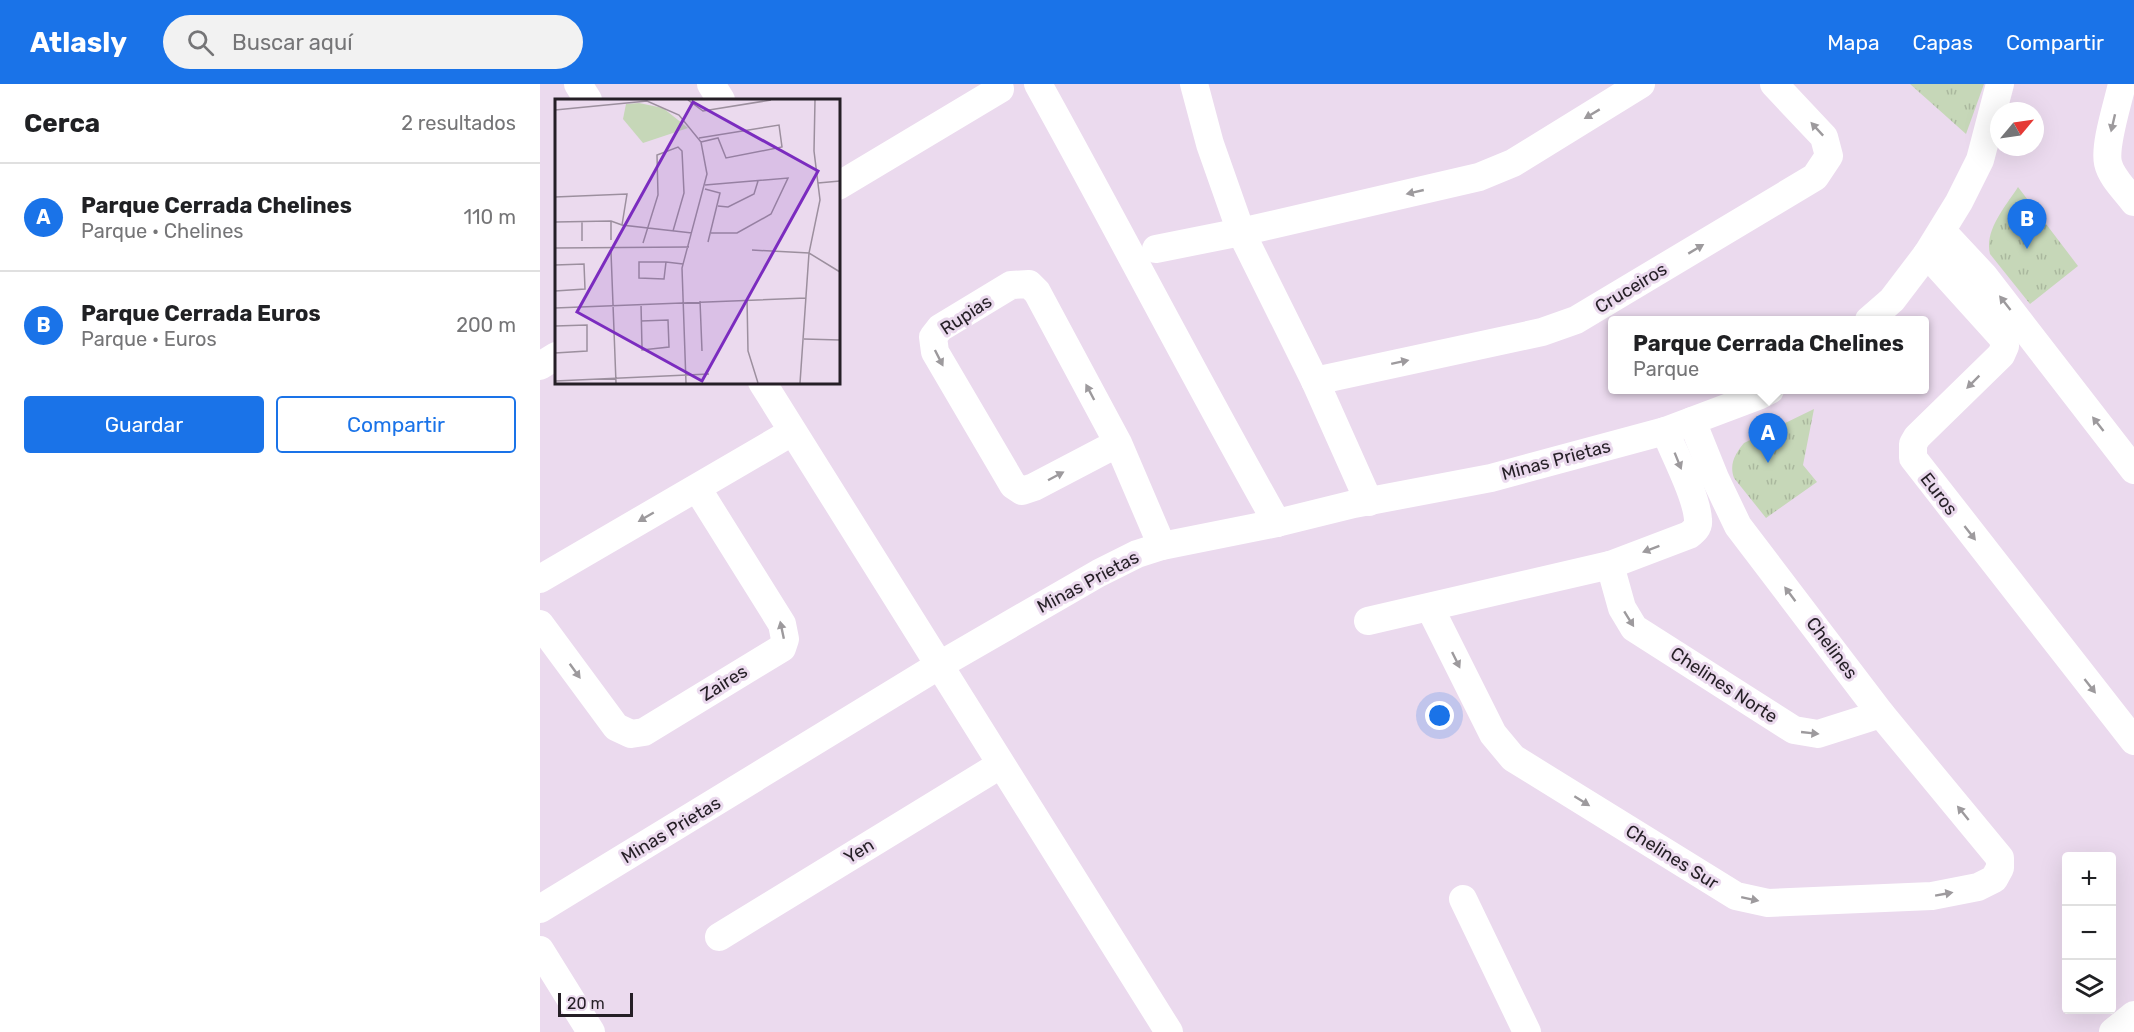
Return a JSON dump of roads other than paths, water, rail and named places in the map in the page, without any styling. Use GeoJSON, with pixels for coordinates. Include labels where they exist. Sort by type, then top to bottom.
{"type":"FeatureCollection","features":[{"type":"Feature","properties":{"kind":"street"},"geometry":{"type":"LineString","coordinates":[[578,84],[587,99]]}},
{"type":"Feature","properties":{"kind":"street"},"geometry":{"type":"LineString","coordinates":[[711,84],[720,99]]}},
{"type":"Feature","properties":{"kind":"street"},"geometry":{"type":"LineString","coordinates":[[1038,84],[1112,216],[1210,406],[1277,523]]}},
{"type":"Feature","properties":{"kind":"street"},"geometry":{"type":"LineString","coordinates":[[1194,84],[1210,144],[1241,232],[1315,381],[1369,502]]}},
{"type":"Feature","properties":{"kind":"street"},"geometry":{"type":"LineString","coordinates":[[1156,249],[1241,232],[1479,177],[1513,163],[1641,84]]}},
{"type":"Feature","properties":{"kind":"street","name":"Cruceiros"},"geometry":{"type":"LineString","coordinates":[[1315,381],[1542,332],[1576,320],[1815,177],[1829,156],[1824,137],[1774,84]]}},
{"type":"Feature","properties":{"kind":"street"},"geometry":{"type":"LineString","coordinates":[[1874,316],[1892,300],[1934,243],[1980,160],[2000,84]]}},
{"type":"Feature","properties":{"kind":"street"},"geometry":{"type":"LineString","coordinates":[[2122,84],[2107,150],[2108,162],[2117,180],[2134,201]]}},
{"type":"Feature","properties":{"kind":"street"},"geometry":{"type":"LineString","coordinates":[[840,185],[1000,88]]}},
{"type":"Feature","properties":{"kind":"street"},"geometry":{"type":"LineString","coordinates":[[1934,243],[1984,276],[2134,470]]}},
{"type":"Feature","properties":{"kind":"street","name":"Euros"},"geometry":{"type":"LineString","coordinates":[[1934,243],[2002,337],[2005,346],[2001,355],[1917,437],[1913,444],[1913,458],[2134,741]]}},
{"type":"Feature","properties":{"kind":"street","name":"Rupias"},"geometry":{"type":"LineString","coordinates":[[1118,443],[1034,487],[1022,490],[1012,485],[935,352],[933,337],[940,328],[1011,285],[1029,284],[1037,292],[1118,443],[1162,546]]}},
{"type":"Feature","properties":{"kind":"street"},"geometry":{"type":"LineString","coordinates":[[540,366],[555,357]]}},
{"type":"Feature","properties":{"kind":"street"},"geometry":{"type":"LineString","coordinates":[[763,384],[1166,1031]]}},
{"type":"Feature","properties":{"kind":"street","name":"Minas Prietas"},"geometry":{"type":"LineString","coordinates":[[540,909],[938,666],[1098,573],[1137,554],[1162,546],[1491,478],[1665,431],[1762,394]]}},
{"type":"Feature","properties":{"kind":"street","name":"Chelines"},"geometry":{"type":"LineString","coordinates":[[1692,421],[1715,478],[1738,526],[1881,714],[2000,858]]}},
{"type":"Feature","properties":{"kind":"street"},"geometry":{"type":"LineString","coordinates":[[1368,621],[1610,565],[1689,535],[1696,529],[1698,521],[1690,491],[1665,431]]}},
{"type":"Feature","properties":{"kind":"street"},"geometry":{"type":"LineString","coordinates":[[540,579],[792,432]]}},
{"type":"Feature","properties":{"kind":"street","name":"Zaires"},"geometry":{"type":"LineString","coordinates":[[540,624],[616,728],[631,734],[644,732],[782,648],[785,639],[782,624],[697,488]]}},
{"type":"Feature","properties":{"kind":"street","name":"Chelines Norte"},"geometry":{"type":"LineString","coordinates":[[1610,565],[1622,608],[1634,628],[1794,730],[1818,735],[1881,714]]}},
{"type":"Feature","properties":{"kind":"street","name":"Chelines Sur"},"geometry":{"type":"LineString","coordinates":[[1430,608],[1492,734],[1513,758],[1736,896],[1768,903],[1932,896],[1978,887],[1994,879],[2000,868],[2000,858]]}},
{"type":"Feature","properties":{"kind":"street","name":"Yen"},"geometry":{"type":"LineString","coordinates":[[719,937],[1000,765]]}},
{"type":"Feature","properties":{"kind":"street"},"geometry":{"type":"LineString","coordinates":[[1463,899],[1527,1032]]}},
{"type":"Feature","properties":{"kind":"street"},"geometry":{"type":"LineString","coordinates":[[540,950],[591,1032]]}},
{"type":"Feature","properties":{"kind":"street"},"geometry":{"type":"LineString","coordinates":[[2113,1032],[2134,1016]]}},
{"type":"Feature","properties":{"kind":"place","name":"Parque Cerrada Euros"},"geometry":{"type":"Point","coordinates":[2027,249]}},
{"type":"Feature","properties":{"kind":"place","name":"Parque Cerrada Chelines"},"geometry":{"type":"Point","coordinates":[1768,463]}}]}
